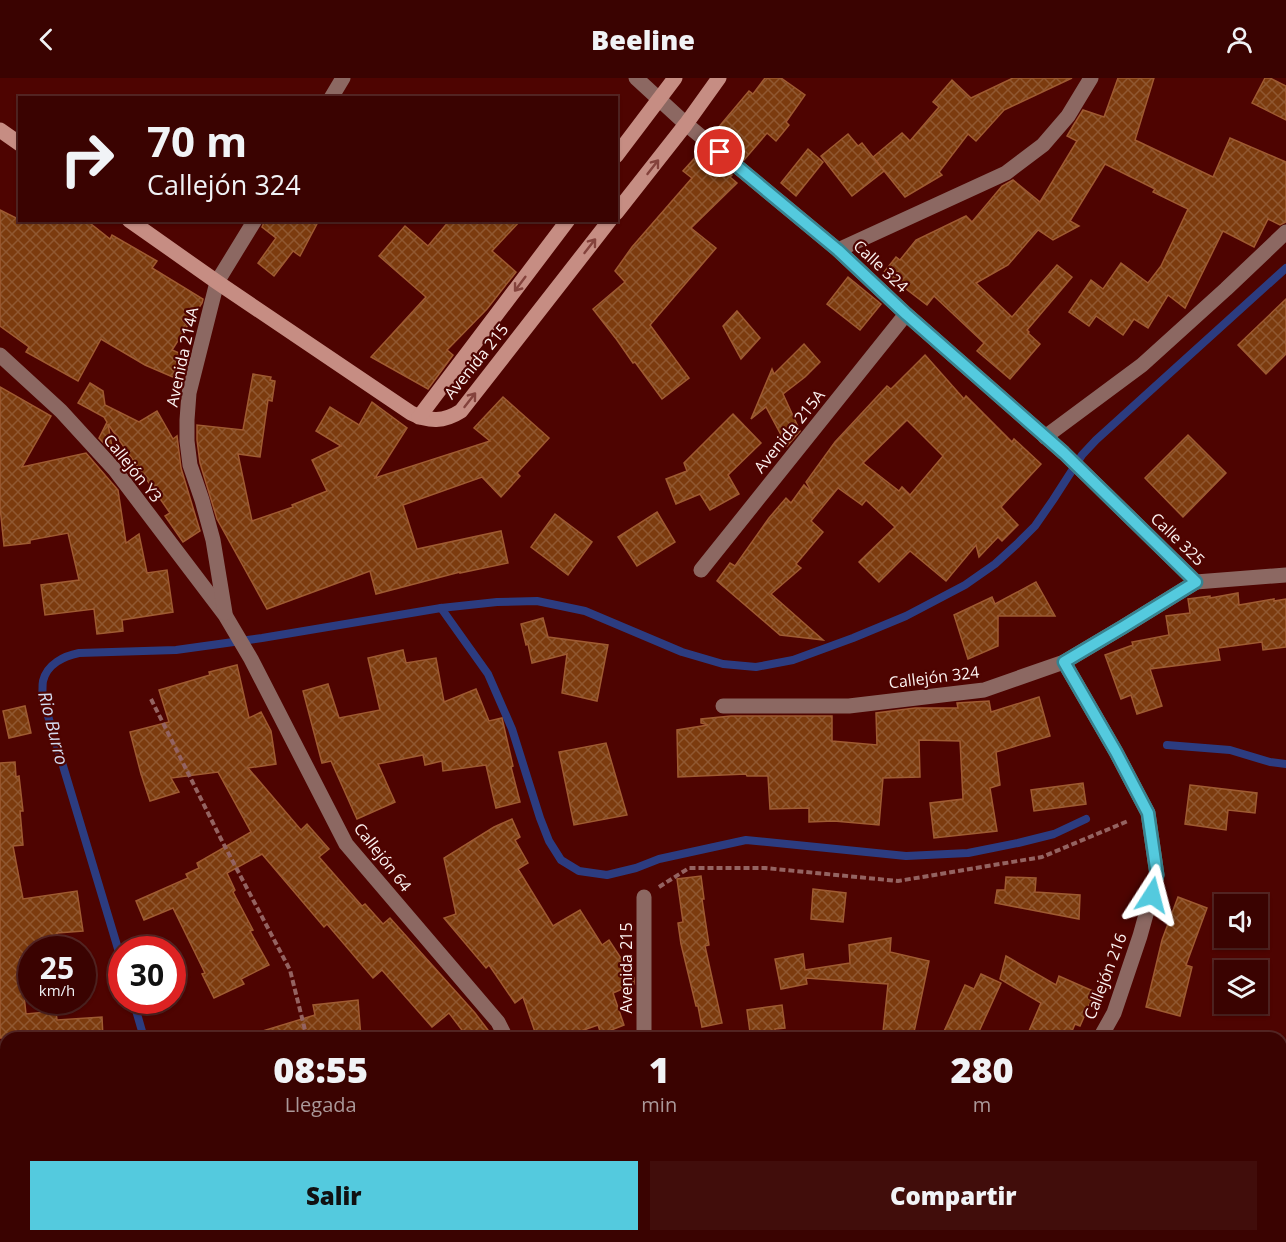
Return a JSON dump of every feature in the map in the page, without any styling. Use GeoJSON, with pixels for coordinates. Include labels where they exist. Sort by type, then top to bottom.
{"type":"FeatureCollection","features":[{"type":"Feature","properties":{"kind":"street"},"geometry":{"type":"LineString","coordinates":[[332,96],[343,78]]}},
{"type":"Feature","properties":{"kind":"street","name":"Calle 324"},"geometry":{"type":"LineString","coordinates":[[636,78],[686,124],[838,250],[1096,484]]}},
{"type":"Feature","properties":{"kind":"street"},"geometry":{"type":"LineString","coordinates":[[618,153],[675,78]]}},
{"type":"Feature","properties":{"kind":"street"},"geometry":{"type":"LineString","coordinates":[[618,210],[719,78]]}},
{"type":"Feature","properties":{"kind":"street"},"geometry":{"type":"LineString","coordinates":[[838,250],[1006,173],[1043,145],[1068,116],[1091,78]]}},
{"type":"Feature","properties":{"kind":"street"},"geometry":{"type":"LineString","coordinates":[[0,130],[18,143]]}},
{"type":"Feature","properties":{"kind":"street"},"geometry":{"type":"LineString","coordinates":[[132,222],[419,417]]}},
{"type":"Feature","properties":{"kind":"street","name":"Avenida 214A"},"geometry":{"type":"LineString","coordinates":[[225,615],[213,540],[190,465],[187,441],[189,393],[217,282],[254,222]]}},
{"type":"Feature","properties":{"kind":"street","name":"Avenida 215"},"geometry":{"type":"LineString","coordinates":[[566,222],[419,417],[441,419],[452,417],[461,411],[608,222]]}},
{"type":"Feature","properties":{"kind":"street"},"geometry":{"type":"LineString","coordinates":[[1045,437],[1142,365],[1286,232]]}},
{"type":"Feature","properties":{"kind":"street","name":"Avenida 215A"},"geometry":{"type":"LineString","coordinates":[[701,570],[906,314]]}},
{"type":"Feature","properties":{"kind":"street","name":"Callejón Y3"},"geometry":{"type":"LineString","coordinates":[[0,355],[61,411],[115,470],[225,615]]}},
{"type":"Feature","properties":{"kind":"street","name":"Calle 325"},"geometry":{"type":"LineString","coordinates":[[1096,484],[1196,582],[1286,575]]}},
{"type":"Feature","properties":{"kind":"street","name":"Callejón 324"},"geometry":{"type":"LineString","coordinates":[[723,706],[849,706],[984,690],[1064,662],[1196,582]]}},
{"type":"Feature","properties":{"kind":"street","name":"Callejón 64"},"geometry":{"type":"LineString","coordinates":[[225,615],[251,659],[346,844],[498,1022],[503,1032]]}},
{"type":"Feature","properties":{"kind":"street","name":"Callejón 216"},"geometry":{"type":"LineString","coordinates":[[1064,662],[1148,813],[1157,875],[1140,936],[1114,1013],[1103,1032]]}},
{"type":"Feature","properties":{"kind":"street","name":"Avenida 215"},"geometry":{"type":"LineString","coordinates":[[644,897],[644,1032]]}},
{"type":"Feature","properties":{"kind":"path"},"geometry":{"type":"LineString","coordinates":[[151,699],[290,970],[306,1032]]}},
{"type":"Feature","properties":{"kind":"path"},"geometry":{"type":"LineString","coordinates":[[644,897],[689,868],[765,868],[898,881],[1042,857],[1148,813]]}},
{"type":"Feature","properties":{"kind":"building"},"geometry":{"type":"Polygon","coordinates":[[[765,78],[781,78],[805,95],[786,122],[789,125],[776,141],[767,133],[744,160],[715,135],[717,129],[749,91],[753,94],[765,78]]]}},
{"type":"Feature","properties":{"kind":"building"},"geometry":{"type":"Polygon","coordinates":[[[1013,78],[1072,78],[1004,110],[976,141],[968,134],[939,172],[942,175],[905,197],[873,157],[902,133],[910,141],[939,107],[933,102],[952,80],[971,98],[1013,78]]]}},
{"type":"Feature","properties":{"kind":"building"},"geometry":{"type":"Polygon","coordinates":[[[1118,78],[1154,78],[1135,140],[1213,177],[1230,138],[1286,162],[1286,222],[1280,225],[1268,219],[1254,247],[1223,231],[1185,308],[1168,295],[1148,328],[1134,319],[1123,335],[1096,316],[1089,326],[1069,312],[1091,280],[1103,289],[1121,263],[1148,283],[1161,266],[1188,209],[1153,192],[1155,189],[1105,164],[1070,221],[1079,226],[1053,240],[1038,230],[1008,265],[976,283],[1012,317],[1057,265],[1072,277],[1027,330],[1040,344],[1010,379],[977,351],[984,343],[934,296],[927,305],[884,272],[896,257],[900,260],[916,240],[966,216],[972,222],[1002,186],[1013,180],[1040,202],[1077,141],[1067,136],[1083,110],[1104,117],[1118,78]]]}},
{"type":"Feature","properties":{"kind":"building"},"geometry":{"type":"Polygon","coordinates":[[[1265,78],[1286,86],[1286,120],[1252,103],[1265,78]]]}},
{"type":"Feature","properties":{"kind":"building"},"geometry":{"type":"Polygon","coordinates":[[[848,134],[858,146],[862,143],[884,171],[852,196],[821,156],[848,134]]]}},
{"type":"Feature","properties":{"kind":"building"},"geometry":{"type":"Polygon","coordinates":[[[808,149],[823,162],[796,196],[781,183],[808,149]]]}},
{"type":"Feature","properties":{"kind":"building"},"geometry":{"type":"Polygon","coordinates":[[[702,150],[732,175],[730,177],[737,183],[691,228],[716,248],[650,325],[689,378],[662,399],[593,309],[625,282],[615,271],[632,247],[692,178],[683,171],[702,150]]]}},
{"type":"Feature","properties":{"kind":"building"},"geometry":{"type":"Polygon","coordinates":[[[0,210],[18,219],[18,222],[89,222],[110,239],[112,235],[157,261],[152,268],[203,299],[172,350],[188,357],[182,381],[145,365],[101,339],[78,381],[26,352],[29,347],[0,326],[0,210]]]}},
{"type":"Feature","properties":{"kind":"building"},"geometry":{"type":"Polygon","coordinates":[[[264,222],[318,222],[300,256],[293,251],[274,276],[258,263],[276,238],[262,227],[264,222]]]}},
{"type":"Feature","properties":{"kind":"building"},"geometry":{"type":"Polygon","coordinates":[[[448,222],[519,222],[492,251],[516,272],[487,309],[447,350],[453,355],[428,389],[371,357],[426,297],[379,256],[405,226],[428,246],[448,222]]]}},
{"type":"Feature","properties":{"kind":"building"},"geometry":{"type":"Polygon","coordinates":[[[848,277],[881,304],[860,330],[827,304],[848,277]]]}},
{"type":"Feature","properties":{"kind":"building"},"geometry":{"type":"Polygon","coordinates":[[[1286,299],[1286,354],[1266,374],[1238,345],[1286,299]]]}},
{"type":"Feature","properties":{"kind":"building"},"geometry":{"type":"Polygon","coordinates":[[[737,311],[760,338],[741,359],[723,326],[737,311]]]}},
{"type":"Feature","properties":{"kind":"building"},"geometry":{"type":"Polygon","coordinates":[[[804,344],[820,362],[783,394],[800,431],[787,446],[766,407],[751,419],[772,369],[774,374],[804,344]]]}},
{"type":"Feature","properties":{"kind":"building"},"geometry":{"type":"Polygon","coordinates":[[[925,355],[964,399],[966,396],[1012,442],[1014,439],[1041,464],[1001,507],[1018,525],[1002,541],[998,537],[979,557],[976,545],[946,581],[910,551],[879,582],[859,562],[895,527],[866,500],[862,505],[838,488],[811,521],[823,532],[796,564],[801,568],[771,594],[823,640],[780,635],[717,581],[730,563],[735,566],[786,498],[791,503],[804,485],[813,494],[806,482],[835,442],[887,386],[891,389],[925,355]],[[907,420],[863,463],[899,491],[902,487],[910,495],[943,456],[907,420]]]}},
{"type":"Feature","properties":{"kind":"building"},"geometry":{"type":"Polygon","coordinates":[[[253,374],[271,377],[270,380],[275,381],[272,401],[268,400],[260,457],[238,454],[252,521],[293,507],[292,505],[327,491],[312,460],[341,446],[316,431],[330,407],[359,425],[372,402],[407,428],[375,478],[490,441],[474,428],[503,397],[549,438],[517,473],[520,476],[501,497],[482,477],[403,505],[417,549],[501,531],[508,563],[460,572],[376,594],[370,571],[267,609],[217,519],[200,463],[197,440],[197,425],[243,430],[253,374]]]}},
{"type":"Feature","properties":{"kind":"building"},"geometry":{"type":"Polygon","coordinates":[[[90,383],[103,391],[105,405],[139,422],[157,411],[173,439],[177,436],[181,468],[200,531],[183,542],[165,516],[170,513],[108,424],[113,453],[99,438],[107,422],[104,417],[78,403],[90,383]]]}},
{"type":"Feature","properties":{"kind":"building"},"geometry":{"type":"Polygon","coordinates":[[[0,387],[51,416],[22,467],[86,453],[118,490],[126,543],[139,534],[147,573],[167,570],[173,612],[122,620],[123,631],[97,634],[94,609],[45,615],[41,585],[79,580],[68,533],[30,540],[30,543],[4,546],[0,507],[0,387]]]}},
{"type":"Feature","properties":{"kind":"building"},"geometry":{"type":"Polygon","coordinates":[[[733,414],[761,443],[728,475],[739,494],[710,510],[700,494],[676,504],[666,479],[687,471],[684,463],[733,414]]]}},
{"type":"Feature","properties":{"kind":"building"},"geometry":{"type":"Polygon","coordinates":[[[1188,435],[1226,473],[1183,517],[1145,478],[1188,435]]]}},
{"type":"Feature","properties":{"kind":"building"},"geometry":{"type":"Polygon","coordinates":[[[657,512],[675,542],[637,566],[618,537],[657,512]]]}},
{"type":"Feature","properties":{"kind":"building"},"geometry":{"type":"Polygon","coordinates":[[[555,514],[592,542],[568,575],[531,547],[555,514]]]}},
{"type":"Feature","properties":{"kind":"building"},"geometry":{"type":"Polygon","coordinates":[[[1036,582],[1055,616],[998,616],[998,646],[968,659],[954,615],[992,597],[995,604],[1036,582]]]}},
{"type":"Feature","properties":{"kind":"building"},"geometry":{"type":"Polygon","coordinates":[[[1238,593],[1239,605],[1286,599],[1286,647],[1263,650],[1262,642],[1218,648],[1220,660],[1150,669],[1162,706],[1137,714],[1131,695],[1121,699],[1105,655],[1133,645],[1132,642],[1169,635],[1166,616],[1190,613],[1188,599],[1238,593]]]}},
{"type":"Feature","properties":{"kind":"building"},"geometry":{"type":"Polygon","coordinates":[[[543,618],[548,637],[608,645],[597,701],[562,693],[567,654],[532,663],[521,624],[543,618]]]}},
{"type":"Feature","properties":{"kind":"building"},"geometry":{"type":"Polygon","coordinates":[[[403,650],[406,663],[436,658],[444,702],[476,689],[489,721],[502,718],[520,802],[496,808],[486,765],[443,771],[442,761],[425,765],[423,755],[378,764],[395,802],[357,819],[331,761],[322,763],[303,691],[328,684],[339,718],[380,710],[368,658],[403,650]]]}},
{"type":"Feature","properties":{"kind":"building"},"geometry":{"type":"Polygon","coordinates":[[[237,665],[249,718],[261,712],[271,731],[276,764],[248,768],[301,830],[307,824],[329,849],[319,857],[362,906],[365,904],[383,924],[390,918],[489,1032],[463,1032],[449,1013],[432,1027],[382,970],[373,978],[327,924],[324,927],[262,854],[227,873],[235,890],[233,892],[253,930],[250,931],[269,965],[241,979],[244,984],[214,998],[202,974],[205,973],[173,908],[144,920],[136,901],[188,878],[186,874],[199,868],[197,863],[251,832],[218,772],[171,778],[179,792],[150,801],[141,774],[130,732],[169,722],[159,690],[210,675],[209,672],[237,665]]]}},
{"type":"Feature","properties":{"kind":"building"},"geometry":{"type":"Polygon","coordinates":[[[1039,697],[1050,736],[996,752],[1000,785],[990,788],[997,831],[934,838],[930,803],[963,799],[960,741],[919,740],[920,777],[883,778],[879,825],[834,821],[809,822],[809,808],[770,809],[768,776],[747,776],[746,774],[678,777],[677,730],[708,725],[701,723],[701,719],[731,716],[832,716],[832,741],[877,745],[876,713],[915,708],[958,708],[957,703],[989,701],[991,712],[1039,697]]]}},
{"type":"Feature","properties":{"kind":"building"},"geometry":{"type":"Polygon","coordinates":[[[25,706],[31,733],[9,738],[3,711],[25,706]]]}},
{"type":"Feature","properties":{"kind":"building"},"geometry":{"type":"Polygon","coordinates":[[[606,743],[627,815],[574,825],[559,752],[606,743]]]}},
{"type":"Feature","properties":{"kind":"building"},"geometry":{"type":"Polygon","coordinates":[[[15,762],[23,811],[20,811],[23,845],[13,846],[23,899],[77,891],[83,931],[57,933],[57,936],[18,936],[18,1014],[56,1014],[57,1020],[102,1017],[103,1032],[0,1032],[0,763],[15,762]]]}},
{"type":"Feature","properties":{"kind":"building"},"geometry":{"type":"Polygon","coordinates":[[[1083,783],[1086,804],[1034,811],[1031,790],[1083,783]]]}},
{"type":"Feature","properties":{"kind":"building"},"geometry":{"type":"Polygon","coordinates":[[[1190,785],[1257,793],[1255,813],[1228,810],[1226,830],[1185,824],[1190,785]]]}},
{"type":"Feature","properties":{"kind":"building"},"geometry":{"type":"Polygon","coordinates":[[[512,819],[520,837],[515,840],[528,863],[518,869],[553,926],[580,910],[602,945],[609,940],[634,978],[634,984],[613,993],[624,1025],[606,1032],[600,1032],[598,1025],[578,1032],[535,1032],[523,997],[515,1003],[489,965],[486,968],[444,918],[456,914],[444,858],[494,827],[512,819]]]}},
{"type":"Feature","properties":{"kind":"building"},"geometry":{"type":"Polygon","coordinates":[[[701,876],[709,945],[705,946],[722,1023],[702,1027],[681,944],[678,923],[683,922],[677,879],[701,876]]]}},
{"type":"Feature","properties":{"kind":"building"},"geometry":{"type":"Polygon","coordinates":[[[1006,877],[1036,878],[1035,892],[1080,895],[1079,919],[995,903],[997,890],[1005,890],[1006,877]]]}},
{"type":"Feature","properties":{"kind":"building"},"geometry":{"type":"Polygon","coordinates":[[[813,889],[846,893],[843,922],[811,919],[813,889]]]}},
{"type":"Feature","properties":{"kind":"building"},"geometry":{"type":"Polygon","coordinates":[[[1178,897],[1207,908],[1186,965],[1192,967],[1180,1016],[1146,1007],[1162,940],[1178,897]]]}},
{"type":"Feature","properties":{"kind":"building"},"geometry":{"type":"Polygon","coordinates":[[[891,938],[890,952],[929,961],[914,1032],[883,1032],[888,984],[806,978],[807,984],[781,989],[775,959],[803,954],[805,970],[850,963],[849,945],[891,938]]]}},
{"type":"Feature","properties":{"kind":"building"},"geometry":{"type":"Polygon","coordinates":[[[1006,956],[1056,985],[1059,976],[1095,992],[1080,1026],[1075,1024],[1072,1032],[1029,1032],[1041,1003],[1000,979],[1006,956]]]}},
{"type":"Feature","properties":{"kind":"building"},"geometry":{"type":"Polygon","coordinates":[[[981,974],[1001,983],[979,1032],[944,1032],[965,985],[974,989],[981,974]]]}},
{"type":"Feature","properties":{"kind":"building"},"geometry":{"type":"Polygon","coordinates":[[[358,1000],[361,1032],[259,1032],[315,1015],[313,1005],[358,1000]]]}},
{"type":"Feature","properties":{"kind":"building"},"geometry":{"type":"Polygon","coordinates":[[[782,1005],[785,1028],[775,1029],[775,1032],[750,1032],[747,1010],[782,1005]]]}},
{"type":"Feature","properties":{"kind":"waterway"},"geometry":{"type":"LineString","coordinates":[[114,936],[42,696],[45,675],[57,662],[79,653],[176,650],[441,608],[497,602],[537,601],[585,611],[682,652],[723,664],[756,667],[793,660],[906,616],[965,585],[995,564],[1035,526],[1082,455],[1096,440],[1286,268]]}},
{"type":"Feature","properties":{"kind":"waterway"},"geometry":{"type":"LineString","coordinates":[[441,608],[488,674],[512,729],[549,841],[561,860],[579,871],[607,875],[636,868],[659,859],[746,840],[906,856],[968,853],[1054,834],[1086,819]]}},
{"type":"Feature","properties":{"kind":"waterway"},"geometry":{"type":"LineString","coordinates":[[1167,745],[1230,750],[1270,762],[1286,764]]}},
{"type":"Feature","properties":{"kind":"waterway","name":"Rio Burro"},"geometry":{"type":"LineString","coordinates":[[137,1014],[142,1032]]}},
{"type":"Feature","properties":{"kind":"route"},"geometry":{"type":"LineString","coordinates":[[720,152],[838,250],[906,314],[1064,453],[1196,582],[1064,662],[1148,813],[1157,875],[1152,895]]}}]}
